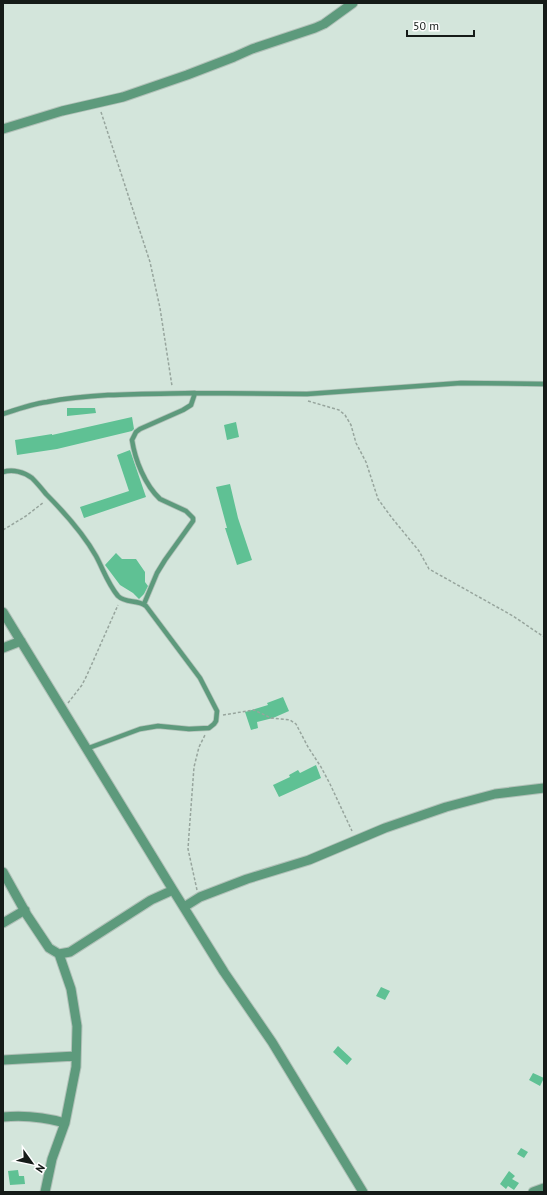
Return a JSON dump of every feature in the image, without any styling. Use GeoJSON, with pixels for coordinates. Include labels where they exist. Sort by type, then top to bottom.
{"type":"FeatureCollection","features":[{"type":"Feature","properties":{"kind":"street"},"geometry":{"type":"LineString","coordinates":[[3,129],[62,111],[123,96],[188,75],[252,49],[306,32],[324,24],[353,3]]}},
{"type":"Feature","properties":{"kind":"street"},"geometry":{"type":"LineString","coordinates":[[3,612],[224,972],[272,1042],[364,1192]]}},
{"type":"Feature","properties":{"kind":"street"},"geometry":{"type":"LineString","coordinates":[[3,648],[21,641]]}},
{"type":"Feature","properties":{"kind":"street"},"geometry":{"type":"LineString","coordinates":[[184,907],[200,897],[247,879],[309,860],[385,828],[446,807],[495,794],[544,788]]}},
{"type":"Feature","properties":{"kind":"street"},"geometry":{"type":"LineString","coordinates":[[3,872],[49,948],[59,954],[71,989],[76,1026],[76,1067],[65,1123],[52,1159],[45,1192]]}},
{"type":"Feature","properties":{"kind":"street"},"geometry":{"type":"LineString","coordinates":[[59,954],[70,952],[150,900],[173,890]]}},
{"type":"Feature","properties":{"kind":"street"},"geometry":{"type":"LineString","coordinates":[[3,923],[25,910]]}},
{"type":"Feature","properties":{"kind":"street"},"geometry":{"type":"LineString","coordinates":[[3,1060],[76,1056]]}},
{"type":"Feature","properties":{"kind":"street"},"geometry":{"type":"LineString","coordinates":[[3,1118],[15,1116],[34,1117],[52,1119],[65,1123]]}},
{"type":"Feature","properties":{"kind":"street"},"geometry":{"type":"LineString","coordinates":[[533,1192],[544,1188]]}},
{"type":"Feature","properties":{"kind":"lane"},"geometry":{"type":"LineString","coordinates":[[3,414],[30,406],[56,401],[112,396],[195,393],[307,394],[461,383],[544,384]]}},
{"type":"Feature","properties":{"kind":"lane"},"geometry":{"type":"LineString","coordinates":[[144,604],[157,573],[193,522],[193,518],[186,511],[160,500],[156,496],[142,472],[132,440],[136,432],[140,429],[191,405],[195,393]]}},
{"type":"Feature","properties":{"kind":"lane"},"geometry":{"type":"LineString","coordinates":[[3,472],[16,471],[23,473],[32,478],[50,497],[90,547],[111,587],[122,598],[128,601],[144,604],[200,678],[217,711],[218,716],[214,724],[209,728],[158,726],[140,728],[86,749]]}},
{"type":"Feature","properties":{"kind":"path"},"geometry":{"type":"LineString","coordinates":[[98,103],[150,262],[160,308],[173,394]]}},
{"type":"Feature","properties":{"kind":"path"},"geometry":{"type":"LineString","coordinates":[[302,400],[339,410],[345,415],[351,425],[356,443],[366,462],[378,499],[419,551],[429,569],[513,616],[544,637]]}},
{"type":"Feature","properties":{"kind":"path"},"geometry":{"type":"LineString","coordinates":[[3,530],[26,516],[50,497]]}},
{"type":"Feature","properties":{"kind":"path"},"geometry":{"type":"LineString","coordinates":[[64,712],[67,704],[82,685],[122,598]]}},
{"type":"Feature","properties":{"kind":"path"},"geometry":{"type":"LineString","coordinates":[[218,716],[254,710],[271,718],[290,720],[296,724],[333,789],[356,840]]}},
{"type":"Feature","properties":{"kind":"path"},"geometry":{"type":"LineString","coordinates":[[200,897],[194,880],[188,849],[194,767],[199,747],[209,728]]}},
{"type":"Feature","properties":{"kind":"building"},"geometry":{"type":"Polygon","coordinates":[[[67,408],[95,408],[96,413],[67,416],[67,408]]]}},
{"type":"Feature","properties":{"kind":"building"},"geometry":{"type":"Polygon","coordinates":[[[132,417],[134,429],[132,431],[57,449],[17,455],[15,440],[52,435],[132,417]]]}},
{"type":"Feature","properties":{"kind":"building"},"geometry":{"type":"Polygon","coordinates":[[[236,422],[239,437],[227,440],[224,425],[236,422]]]}},
{"type":"Feature","properties":{"kind":"building"},"geometry":{"type":"Polygon","coordinates":[[[130,450],[146,497],[84,518],[80,507],[129,491],[117,455],[130,450]]]}},
{"type":"Feature","properties":{"kind":"building"},"geometry":{"type":"Polygon","coordinates":[[[230,484],[238,518],[252,560],[237,565],[225,528],[227,528],[216,487],[230,484]]]}},
{"type":"Feature","properties":{"kind":"building"},"geometry":{"type":"Polygon","coordinates":[[[116,553],[122,559],[136,559],[145,572],[145,582],[148,586],[144,594],[139,599],[133,593],[120,585],[105,565],[116,553]]]}},
{"type":"Feature","properties":{"kind":"building"},"geometry":{"type":"Polygon","coordinates":[[[283,697],[289,711],[273,718],[257,722],[258,728],[251,730],[245,712],[268,705],[267,703],[283,697]]]}},
{"type":"Feature","properties":{"kind":"building"},"geometry":{"type":"Polygon","coordinates":[[[316,765],[321,778],[279,797],[273,785],[290,777],[289,775],[298,770],[300,773],[316,765]]]}},
{"type":"Feature","properties":{"kind":"building"},"geometry":{"type":"Polygon","coordinates":[[[381,987],[390,991],[385,1000],[376,996],[381,987]]]}},
{"type":"Feature","properties":{"kind":"building"},"geometry":{"type":"Polygon","coordinates":[[[338,1046],[352,1059],[347,1065],[333,1052],[338,1046]]]}},
{"type":"Feature","properties":{"kind":"building"},"geometry":{"type":"Polygon","coordinates":[[[533,1073],[544,1078],[540,1086],[529,1080],[533,1073]]]}},
{"type":"Feature","properties":{"kind":"building"},"geometry":{"type":"Polygon","coordinates":[[[521,1148],[528,1152],[524,1158],[517,1154],[521,1148]]]}},
{"type":"Feature","properties":{"kind":"building"},"geometry":{"type":"Polygon","coordinates":[[[18,1170],[19,1176],[24,1176],[25,1184],[10,1185],[8,1171],[18,1170]]]}},
{"type":"Feature","properties":{"kind":"building"},"geometry":{"type":"Polygon","coordinates":[[[509,1171],[515,1176],[512,1179],[519,1183],[514,1190],[508,1186],[506,1189],[500,1184],[509,1171]]]}}]}
